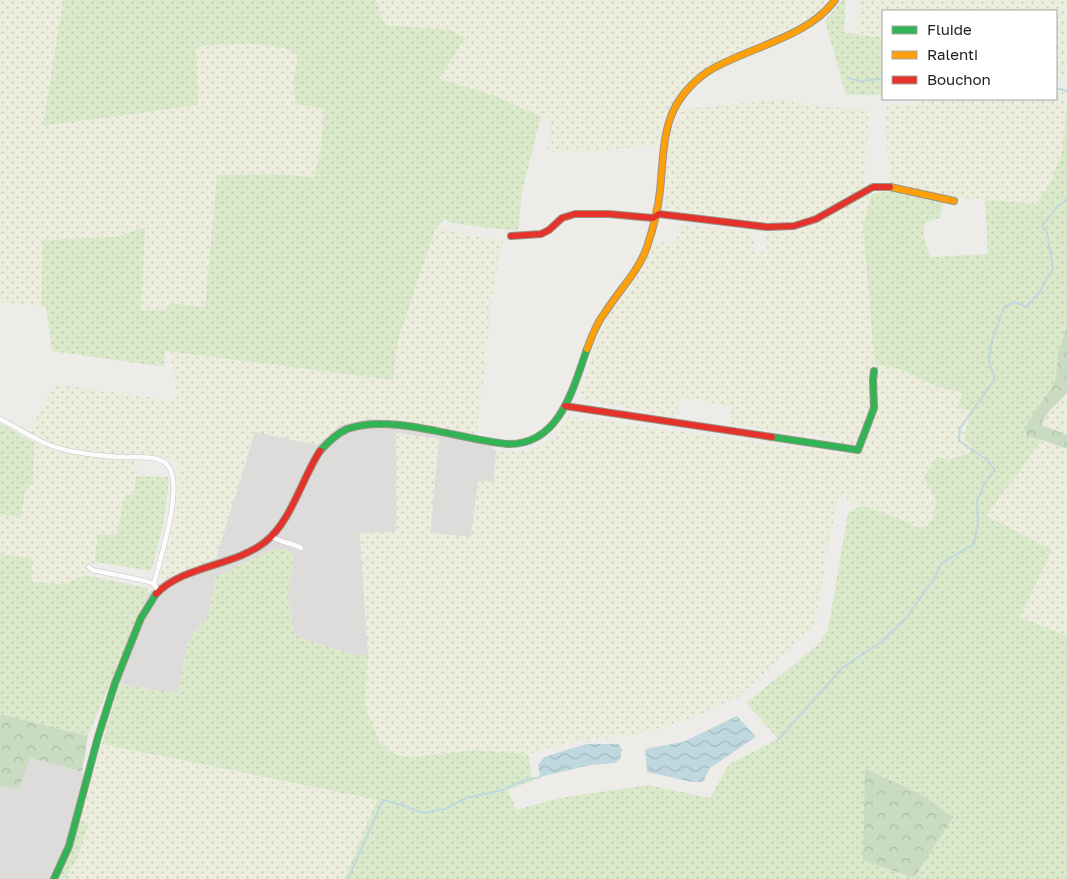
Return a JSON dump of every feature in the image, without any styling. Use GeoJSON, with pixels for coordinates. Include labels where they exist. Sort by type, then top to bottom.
{"type":"FeatureCollection","features":[{"type":"Feature","properties":{"kind":"street"},"geometry":{"type":"LineString","coordinates":[[54,879],[69,846],[115,682],[144,612],[158,591],[172,582],[248,552],[271,536],[284,519],[319,451],[327,442],[343,430],[364,425],[387,425],[500,443],[519,444],[533,440],[548,431],[565,406],[597,324],[608,305],[640,264],[656,216],[666,126],[674,110],[686,92],[709,70],[815,20],[826,12],[835,0]]}},
{"type":"Feature","properties":{"kind":"street"},"geometry":{"type":"LineString","coordinates":[[511,236],[545,232],[555,223],[570,215],[615,215],[653,218],[659,214],[767,227],[788,227],[816,219],[868,189],[880,186],[954,201]]}},
{"type":"Feature","properties":{"kind":"street"},"geometry":{"type":"LineString","coordinates":[[565,406],[858,450],[870,422],[874,405],[872,381],[874,371]]}},
{"type":"Feature","properties":{"kind":"street"},"geometry":{"type":"LineString","coordinates":[[0,419],[46,444],[58,448],[99,455],[158,459],[168,464],[173,475],[173,499],[154,584]]}},
{"type":"Feature","properties":{"kind":"street"},"geometry":{"type":"LineString","coordinates":[[271,536],[276,540],[295,544],[301,548]]}},
{"type":"Feature","properties":{"kind":"street"},"geometry":{"type":"LineString","coordinates":[[89,567],[92,570],[146,581],[154,584],[158,591]]}},
{"type":"Feature","properties":{"kind":"shaded area"},"geometry":{"type":"Polygon","coordinates":[[[365,419],[397,420],[477,434],[496,451],[494,481],[478,481],[471,537],[430,533],[439,439],[396,434],[397,533],[360,534],[368,655],[353,655],[295,636],[288,597],[294,554],[216,577],[208,616],[188,642],[178,694],[119,684],[120,659],[148,593],[165,580],[216,558],[255,431],[317,445],[340,425],[365,419]]]}},
{"type":"Feature","properties":{"kind":"shaded area"},"geometry":{"type":"Polygon","coordinates":[[[29,758],[92,776],[69,857],[58,879],[0,879],[0,786],[19,789],[29,758]]]}},
{"type":"Feature","properties":{"kind":"green space"},"geometry":{"type":"Polygon","coordinates":[[[0,0],[63,0],[43,126],[196,47],[264,45],[285,48],[296,53],[298,63],[294,76],[314,106],[325,111],[317,169],[314,177],[217,175],[205,307],[173,303],[168,310],[141,310],[144,227],[117,237],[43,240],[41,306],[0,302],[0,0]]]}},
{"type":"Feature","properties":{"kind":"green space"},"geometry":{"type":"Polygon","coordinates":[[[63,0],[376,0],[386,25],[450,30],[465,38],[439,79],[493,95],[541,116],[522,192],[518,231],[456,224],[445,220],[436,227],[400,334],[396,350],[393,380],[165,351],[164,367],[52,351],[46,307],[41,306],[43,240],[117,237],[145,227],[141,310],[168,310],[169,304],[173,303],[205,307],[217,175],[275,174],[314,177],[321,150],[324,111],[321,108],[296,104],[293,83],[298,56],[291,51],[266,45],[219,45],[196,47],[198,105],[43,126],[63,0]]]}},
{"type":"Feature","properties":{"kind":"green space"},"geometry":{"type":"Polygon","coordinates":[[[376,0],[830,0],[816,14],[800,23],[718,61],[680,91],[663,119],[659,145],[599,151],[545,152],[550,140],[550,118],[541,116],[493,95],[439,79],[465,38],[386,25],[376,0]]]}},
{"type":"Feature","properties":{"kind":"green space"},"geometry":{"type":"Polygon","coordinates":[[[842,0],[846,0],[844,32],[882,38],[882,95],[846,95],[825,21],[842,0]]]}},
{"type":"Feature","properties":{"kind":"green space"},"geometry":{"type":"Polygon","coordinates":[[[860,0],[1067,0],[1067,59],[1064,79],[1057,78],[1057,10],[882,10],[882,38],[857,35],[860,0]]]}},
{"type":"Feature","properties":{"kind":"green space"},"geometry":{"type":"Polygon","coordinates":[[[1057,90],[1064,93],[1067,101],[1062,153],[1051,181],[1036,204],[951,197],[905,185],[891,184],[884,111],[887,105],[921,104],[923,100],[1057,100],[1057,90]]]}},
{"type":"Feature","properties":{"kind":"green space"},"geometry":{"type":"Polygon","coordinates":[[[787,98],[807,105],[869,110],[864,187],[813,216],[791,222],[765,222],[665,209],[668,142],[673,127],[683,109],[787,98]]]}},
{"type":"Feature","properties":{"kind":"green space"},"geometry":{"type":"Polygon","coordinates":[[[1067,106],[1067,327],[1058,352],[1056,376],[1053,385],[1024,428],[1027,436],[1042,440],[986,516],[1052,550],[1020,617],[1067,636],[1067,879],[344,879],[377,800],[102,744],[119,684],[178,694],[188,642],[208,616],[216,577],[273,549],[285,549],[294,554],[288,597],[295,636],[353,655],[368,655],[365,705],[380,743],[396,755],[411,757],[475,750],[528,754],[533,781],[508,790],[516,810],[560,798],[648,785],[710,798],[729,764],[778,739],[746,703],[818,645],[828,630],[848,513],[862,505],[908,522],[917,528],[926,526],[933,519],[936,501],[924,477],[937,457],[948,460],[969,453],[972,447],[964,439],[971,411],[958,408],[962,393],[931,384],[897,369],[875,366],[863,227],[871,194],[891,191],[943,203],[940,218],[925,223],[923,234],[930,257],[988,254],[985,200],[1036,204],[1051,181],[1062,153],[1067,106]]]}},
{"type":"Feature","properties":{"kind":"green space"},"geometry":{"type":"Polygon","coordinates":[[[871,194],[863,227],[875,366],[889,366],[914,375],[931,384],[962,393],[971,410],[964,439],[972,447],[969,453],[948,460],[936,501],[933,519],[930,524],[917,528],[908,522],[839,497],[828,544],[816,622],[811,630],[738,697],[711,710],[667,727],[630,735],[575,741],[528,754],[475,750],[411,757],[397,755],[380,743],[365,705],[368,655],[360,533],[396,532],[396,433],[439,439],[430,533],[471,537],[478,481],[494,481],[496,451],[517,452],[535,449],[552,440],[569,416],[849,455],[839,439],[728,424],[732,407],[682,397],[675,417],[579,399],[597,340],[609,315],[640,273],[654,241],[676,244],[679,225],[751,231],[757,252],[768,252],[764,232],[788,233],[810,227],[859,198],[871,194]]]}},
{"type":"Feature","properties":{"kind":"green space"},"geometry":{"type":"Polygon","coordinates":[[[436,227],[478,237],[503,240],[494,284],[477,434],[397,420],[366,419],[340,425],[317,445],[255,432],[216,558],[161,582],[161,574],[178,503],[178,464],[162,455],[116,455],[60,447],[35,436],[29,430],[56,384],[177,401],[170,352],[393,380],[396,350],[400,334],[436,227]]]}},
{"type":"Feature","properties":{"kind":"green space"},"geometry":{"type":"Polygon","coordinates":[[[1067,327],[1067,393],[1052,408],[1041,423],[1067,435],[1067,449],[1027,436],[1024,428],[1053,385],[1056,376],[1058,352],[1067,327]]]}},
{"type":"Feature","properties":{"kind":"green space"},"geometry":{"type":"Polygon","coordinates":[[[1067,393],[1067,435],[1041,423],[1052,408],[1067,393]]]}},
{"type":"Feature","properties":{"kind":"green space"},"geometry":{"type":"Polygon","coordinates":[[[0,423],[35,443],[32,485],[26,486],[21,517],[0,514],[0,423]]]}},
{"type":"Feature","properties":{"kind":"green space"},"geometry":{"type":"Polygon","coordinates":[[[1042,440],[1067,449],[1067,636],[1020,617],[986,517],[1042,440]]]}},
{"type":"Feature","properties":{"kind":"green space"},"geometry":{"type":"Polygon","coordinates":[[[35,443],[61,452],[137,461],[134,496],[125,495],[117,534],[97,536],[95,562],[85,575],[65,584],[31,582],[32,558],[0,554],[0,514],[21,517],[26,486],[32,485],[35,443]]]}},
{"type":"Feature","properties":{"kind":"green space"},"geometry":{"type":"Polygon","coordinates":[[[136,476],[168,477],[165,513],[151,571],[95,562],[97,535],[117,534],[125,495],[134,495],[136,476]]]}},
{"type":"Feature","properties":{"kind":"green space"},"geometry":{"type":"Polygon","coordinates":[[[0,554],[32,558],[32,582],[65,584],[85,575],[148,588],[148,593],[88,736],[0,714],[0,554]]]}},
{"type":"Feature","properties":{"kind":"green space"},"geometry":{"type":"Polygon","coordinates":[[[0,714],[88,736],[82,772],[30,758],[19,789],[0,786],[0,714]]]}},
{"type":"Feature","properties":{"kind":"green space"},"geometry":{"type":"Polygon","coordinates":[[[102,744],[377,800],[344,879],[65,879],[77,859],[88,823],[79,820],[102,744]]]}},
{"type":"Feature","properties":{"kind":"green space"},"geometry":{"type":"Polygon","coordinates":[[[865,769],[921,794],[953,817],[914,878],[863,860],[865,769]]]}},
{"type":"Feature","properties":{"kind":"green space"},"geometry":{"type":"Polygon","coordinates":[[[79,820],[89,823],[77,859],[65,879],[58,879],[69,857],[79,820]]]}},
{"type":"Feature","properties":{"kind":"water"},"geometry":{"type":"Polygon","coordinates":[[[737,716],[756,737],[710,768],[703,782],[692,782],[647,772],[645,749],[683,742],[737,716]]]}},
{"type":"Feature","properties":{"kind":"water"},"geometry":{"type":"Polygon","coordinates":[[[586,744],[618,744],[622,749],[620,759],[615,763],[590,765],[540,777],[538,765],[544,757],[586,744]]]}},
{"type":"Feature","properties":{"kind":"waterway"},"geometry":{"type":"LineString","coordinates":[[848,78],[860,81],[882,79]]}},
{"type":"Feature","properties":{"kind":"waterway"},"geometry":{"type":"LineString","coordinates":[[1057,88],[1067,91]]}},
{"type":"Feature","properties":{"kind":"waterway"},"geometry":{"type":"LineString","coordinates":[[776,742],[842,668],[881,642],[906,618],[934,579],[942,563],[974,544],[978,522],[977,501],[984,485],[995,470],[986,459],[959,441],[960,428],[995,379],[989,362],[991,343],[1004,307],[1015,302],[1026,307],[1038,294],[1053,269],[1047,233],[1042,226],[1057,207],[1067,199]]}},
{"type":"Feature","properties":{"kind":"waterway"},"geometry":{"type":"LineString","coordinates":[[348,879],[383,800],[423,813],[445,809],[466,798],[502,790],[523,781],[540,777]]}},
{"type":"Feature","properties":{"kind":"traffic: fast"},"geometry":{"type":"LineString","coordinates":[[320,451],[332,438],[347,429],[365,425],[385,424],[427,429],[489,442],[508,444],[526,442],[540,435],[552,425],[562,412],[570,396],[587,349]]}},
{"type":"Feature","properties":{"kind":"traffic: fast"},"geometry":{"type":"LineString","coordinates":[[772,437],[858,450],[874,408],[874,371]]}},
{"type":"Feature","properties":{"kind":"traffic: fast"},"geometry":{"type":"LineString","coordinates":[[54,879],[69,846],[98,737],[115,683],[141,618],[156,594]]}},
{"type":"Feature","properties":{"kind":"traffic: slow"},"geometry":{"type":"LineString","coordinates":[[587,349],[600,320],[634,272],[647,247],[658,205],[668,125],[681,97],[707,72],[723,63],[792,33],[823,13],[835,0]]}},
{"type":"Feature","properties":{"kind":"traffic: slow"},"geometry":{"type":"LineString","coordinates":[[890,187],[954,201]]}},
{"type":"Feature","properties":{"kind":"traffic: jam"},"geometry":{"type":"LineString","coordinates":[[511,236],[541,234],[549,230],[562,218],[575,214],[609,214],[653,218],[659,214],[767,227],[794,226],[816,219],[873,187],[890,187]]}},
{"type":"Feature","properties":{"kind":"traffic: jam"},"geometry":{"type":"LineString","coordinates":[[565,406],[772,437]]}},
{"type":"Feature","properties":{"kind":"traffic: jam"},"geometry":{"type":"LineString","coordinates":[[156,594],[167,584],[180,577],[238,557],[265,542],[289,512],[320,451]]}}]}
